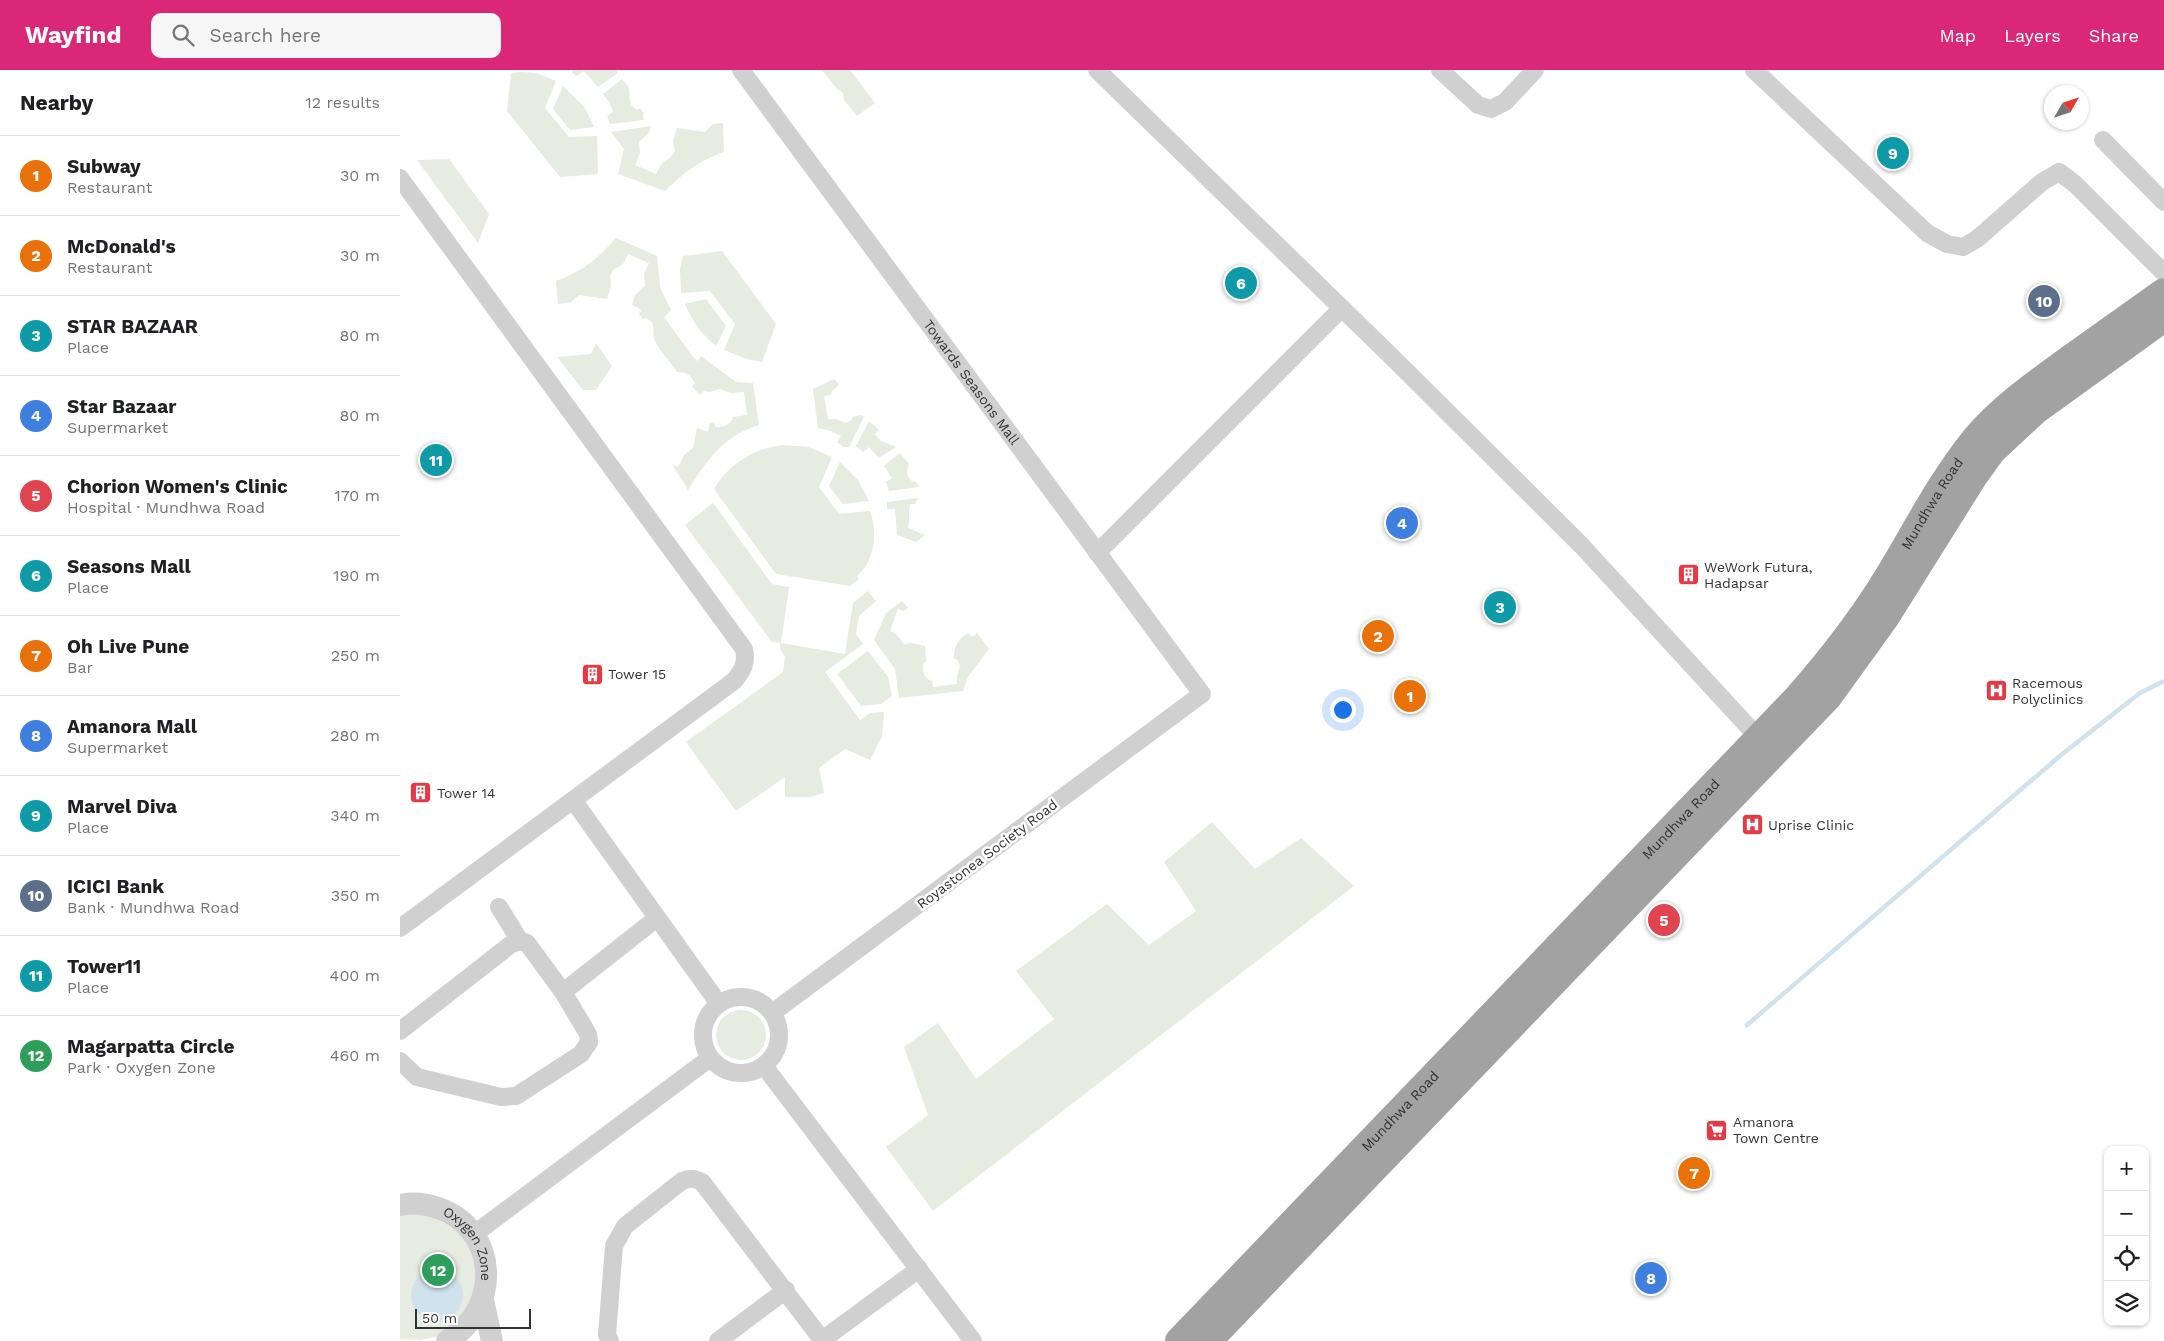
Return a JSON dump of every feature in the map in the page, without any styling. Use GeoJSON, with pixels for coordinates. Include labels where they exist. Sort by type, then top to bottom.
{"type":"FeatureCollection","features":[{"type":"Feature","properties":{"kind":"highway","name":"Mundhwa Road"},"geometry":{"type":"LineString","coordinates":[[1179,1341],[1766,746],[1828,697],[1895,603],[1996,418],[2022,395],[2164,292]]}},
{"type":"Feature","properties":{"kind":"highway","name":"Mundhwa Road"},"geometry":{"type":"LineString","coordinates":[[1975,457],[1992,451],[2035,411],[2164,318]]}},
{"type":"Feature","properties":{"kind":"highway","name":"Mundhwa Road"},"geometry":{"type":"LineString","coordinates":[[1208,1341],[1766,746]]}},
{"type":"Feature","properties":{"kind":"street","name":"Towards Seasons Mall"},"geometry":{"type":"LineString","coordinates":[[741,70],[1202,694]]}},
{"type":"Feature","properties":{"kind":"street"},"geometry":{"type":"LineString","coordinates":[[1097,70],[1342,308],[1580,545],[1766,746]]}},
{"type":"Feature","properties":{"kind":"street"},"geometry":{"type":"LineString","coordinates":[[1440,70],[1478,105],[1491,109],[1504,102],[1535,70]]}},
{"type":"Feature","properties":{"kind":"street"},"geometry":{"type":"LineString","coordinates":[[1754,70],[1927,233],[1947,244],[1963,246],[1977,239],[2042,182],[2059,172],[2075,184],[2164,273]]}},
{"type":"Feature","properties":{"kind":"street"},"geometry":{"type":"LineString","coordinates":[[2103,140],[2164,202]]}},
{"type":"Feature","properties":{"kind":"street"},"geometry":{"type":"LineString","coordinates":[[400,178],[744,649],[746,659],[744,670],[734,681],[400,928]]}},
{"type":"Feature","properties":{"kind":"street"},"geometry":{"type":"LineString","coordinates":[[1097,553],[1342,308]]}},
{"type":"Feature","properties":{"kind":"street","name":"Royastonea Society Road"},"geometry":{"type":"LineString","coordinates":[[772,1013],[1202,694]]}},
{"type":"Feature","properties":{"kind":"street"},"geometry":{"type":"LineString","coordinates":[[573,800],[719,1004]]}},
{"type":"Feature","properties":{"kind":"street"},"geometry":{"type":"LineString","coordinates":[[499,907],[520,941]]}},
{"type":"Feature","properties":{"kind":"street"},"geometry":{"type":"LineString","coordinates":[[563,992],[658,918]]}},
{"type":"Feature","properties":{"kind":"street"},"geometry":{"type":"LineString","coordinates":[[400,1031],[510,945],[520,941],[528,943],[563,992],[588,1034],[589,1042],[581,1054],[516,1096],[501,1097],[417,1076],[400,1061]]}},
{"type":"Feature","properties":{"kind":"street"},"geometry":{"type":"LineString","coordinates":[[739,997],[750,998],[760,1002],[772,1013],[779,1028],[779,1038],[777,1049],[764,1066],[744,1073],[733,1072],[722,1068],[710,1058],[704,1042],[704,1031],[706,1021],[719,1004],[739,997]]}},
{"type":"Feature","properties":{"kind":"street"},"geometry":{"type":"LineString","coordinates":[[473,1235],[710,1058]]}},
{"type":"Feature","properties":{"kind":"street"},"geometry":{"type":"LineString","coordinates":[[764,1066],[973,1341]]}},
{"type":"Feature","properties":{"kind":"street"},"geometry":{"type":"LineString","coordinates":[[610,1341],[607,1335],[613,1256],[614,1246],[619,1234],[624,1226],[682,1181],[689,1178],[702,1182],[823,1340],[919,1269]]}},
{"type":"Feature","properties":{"kind":"street","name":"Oxygen Zone"},"geometry":{"type":"LineString","coordinates":[[402,1202],[427,1204],[447,1211],[464,1223],[473,1235],[485,1259],[487,1280],[483,1300],[474,1319],[459,1334],[447,1341]]}},
{"type":"Feature","properties":{"kind":"street"},"geometry":{"type":"LineString","coordinates":[[718,1341],[786,1290]]}},
{"type":"Feature","properties":{"kind":"street"},"geometry":{"type":"LineString","coordinates":[[483,1300],[492,1341]]}},
{"type":"Feature","properties":{"kind":"shaded area"},"geometry":{"type":"Polygon","coordinates":[[[573,70],[616,70],[618,73],[598,87],[584,71],[577,76],[572,73],[573,70]]]}},
{"type":"Feature","properties":{"kind":"shaded area"},"geometry":{"type":"Polygon","coordinates":[[[822,70],[850,70],[875,103],[857,116],[844,100],[843,93],[837,89],[822,70]]]}},
{"type":"Feature","properties":{"kind":"shaded area"},"geometry":{"type":"Polygon","coordinates":[[[511,73],[536,73],[556,81],[545,108],[569,137],[597,136],[598,174],[560,177],[507,111],[511,73]]]}},
{"type":"Feature","properties":{"kind":"shaded area"},"geometry":{"type":"Polygon","coordinates":[[[622,79],[629,88],[632,106],[638,110],[640,108],[644,113],[644,120],[610,124],[607,116],[613,112],[603,94],[622,79]]]}},
{"type":"Feature","properties":{"kind":"shaded area"},"geometry":{"type":"Polygon","coordinates":[[[563,86],[585,108],[594,127],[570,130],[553,109],[563,86]]]}},
{"type":"Feature","properties":{"kind":"shaded area"},"geometry":{"type":"Polygon","coordinates":[[[723,123],[724,152],[692,168],[665,191],[618,174],[624,149],[611,132],[651,126],[649,133],[639,142],[640,153],[635,165],[656,174],[662,163],[671,157],[675,151],[673,141],[677,128],[705,132],[713,124],[723,123]]]}},
{"type":"Feature","properties":{"kind":"shaded area"},"geometry":{"type":"Polygon","coordinates":[[[449,159],[489,214],[478,243],[417,160],[449,159]]]}},
{"type":"Feature","properties":{"kind":"shaded area"},"geometry":{"type":"Polygon","coordinates":[[[616,238],[657,256],[660,287],[671,310],[664,317],[693,357],[698,361],[701,356],[736,382],[753,383],[759,425],[735,436],[717,450],[688,490],[672,464],[678,467],[684,455],[693,448],[697,428],[708,432],[710,423],[714,422],[715,427],[723,426],[728,424],[733,417],[747,415],[744,392],[731,393],[719,389],[710,392],[704,391],[700,395],[692,386],[695,383],[688,374],[677,372],[655,341],[651,322],[646,318],[643,319],[639,314],[641,311],[639,308],[632,305],[635,295],[645,286],[644,275],[649,263],[628,254],[623,264],[613,270],[610,276],[611,286],[607,299],[579,295],[571,302],[558,304],[556,281],[589,264],[616,238]]]}},
{"type":"Feature","properties":{"kind":"shaded area"},"geometry":{"type":"Polygon","coordinates":[[[722,251],[776,324],[762,362],[747,359],[724,350],[735,324],[710,291],[681,293],[680,269],[683,256],[722,251]]]}},
{"type":"Feature","properties":{"kind":"shaded area"},"geometry":{"type":"Polygon","coordinates":[[[706,299],[726,326],[716,346],[698,327],[685,304],[706,299]]]}},
{"type":"Feature","properties":{"kind":"shaded area"},"geometry":{"type":"Polygon","coordinates":[[[596,343],[612,366],[596,390],[583,390],[557,357],[591,354],[596,343]]]}},
{"type":"Feature","properties":{"kind":"shaded area"},"geometry":{"type":"Polygon","coordinates":[[[834,379],[839,385],[832,391],[831,395],[824,396],[828,419],[836,419],[845,423],[852,420],[852,417],[861,415],[864,417],[849,447],[843,447],[837,442],[841,436],[818,428],[813,389],[834,379]]]}},
{"type":"Feature","properties":{"kind":"shaded area"},"geometry":{"type":"Polygon","coordinates":[[[869,421],[879,430],[875,434],[881,441],[896,447],[879,458],[869,447],[863,452],[856,446],[869,421]]]}},
{"type":"Feature","properties":{"kind":"shaded area"},"geometry":{"type":"Polygon","coordinates":[[[782,445],[809,447],[832,457],[819,487],[839,514],[870,511],[874,528],[871,554],[863,570],[857,576],[859,579],[850,586],[776,574],[714,489],[727,472],[743,459],[761,450],[782,445]]]}},
{"type":"Feature","properties":{"kind":"shaded area"},"geometry":{"type":"Polygon","coordinates":[[[900,453],[909,464],[908,476],[920,487],[889,491],[886,482],[892,478],[884,466],[900,453]]]}},
{"type":"Feature","properties":{"kind":"shaded area"},"geometry":{"type":"Polygon","coordinates":[[[840,462],[858,480],[869,501],[843,504],[829,486],[840,462]]]}},
{"type":"Feature","properties":{"kind":"shaded area"},"geometry":{"type":"Polygon","coordinates":[[[918,498],[915,504],[910,504],[908,528],[925,535],[916,542],[897,535],[895,509],[887,509],[887,502],[918,498]]]}},
{"type":"Feature","properties":{"kind":"shaded area"},"geometry":{"type":"Polygon","coordinates":[[[713,503],[772,584],[789,587],[781,643],[845,654],[853,603],[868,591],[876,601],[859,616],[856,634],[863,644],[825,672],[860,720],[870,713],[884,712],[882,736],[870,760],[845,749],[819,768],[824,793],[810,797],[785,797],[785,777],[736,811],[686,742],[783,672],[785,657],[780,649],[780,643],[772,642],[685,525],[713,503]]]}},
{"type":"Feature","properties":{"kind":"shaded area"},"geometry":{"type":"Polygon","coordinates":[[[902,601],[908,608],[904,611],[898,609],[890,631],[895,633],[904,644],[912,643],[925,646],[926,662],[923,664],[923,670],[924,675],[932,681],[933,687],[957,684],[960,666],[957,659],[954,659],[954,651],[964,635],[968,633],[972,637],[977,633],[989,649],[968,677],[963,691],[899,698],[895,669],[874,640],[886,613],[902,601]]]}},
{"type":"Feature","properties":{"kind":"shaded area"},"geometry":{"type":"Polygon","coordinates":[[[868,651],[888,677],[892,696],[881,704],[861,706],[837,674],[868,651]]]}},
{"type":"Feature","properties":{"kind":"shaded area"},"geometry":{"type":"Polygon","coordinates":[[[1212,822],[1255,869],[1301,838],[1354,886],[933,1211],[886,1147],[928,1115],[904,1047],[938,1023],[976,1079],[1054,1019],[1016,971],[1107,904],[1149,945],[1196,911],[1164,862],[1212,822]]]}},
{"type":"Feature","properties":{"kind":"shaded area"},"geometry":{"type":"Polygon","coordinates":[[[741,1010],[751,1012],[759,1017],[764,1025],[766,1035],[764,1045],[759,1053],[751,1058],[741,1060],[731,1058],[723,1053],[718,1045],[716,1035],[718,1025],[723,1017],[731,1012],[741,1010]]]}},
{"type":"Feature","properties":{"kind":"shaded area"},"geometry":{"type":"Polygon","coordinates":[[[425,1213],[457,1230],[469,1244],[476,1261],[477,1279],[466,1314],[438,1336],[420,1340],[400,1339],[400,1214],[425,1213]]]}},
{"type":"Feature","properties":{"kind":"water"},"geometry":{"type":"Polygon","coordinates":[[[432,1269],[442,1269],[451,1273],[459,1281],[463,1295],[459,1309],[451,1317],[442,1321],[432,1321],[423,1317],[415,1309],[411,1300],[411,1290],[415,1281],[423,1273],[432,1269]]]}},
{"type":"Feature","properties":{"kind":"waterway"},"geometry":{"type":"LineString","coordinates":[[1747,1025],[2061,755],[2140,693],[2164,681]]}},
{"type":"Feature","properties":{"kind":"place","name":"Marvel Diva"},"geometry":{"type":"Point","coordinates":[1893,153]}},
{"type":"Feature","properties":{"kind":"place","name":"Seasons Mall"},"geometry":{"type":"Point","coordinates":[1241,283]}},
{"type":"Feature","properties":{"kind":"place","name":"ICICI Bank"},"geometry":{"type":"Point","coordinates":[2044,301]}},
{"type":"Feature","properties":{"kind":"place","name":"Tower11"},"geometry":{"type":"Point","coordinates":[436,460]}},
{"type":"Feature","properties":{"kind":"place","name":"Star Bazaar"},"geometry":{"type":"Point","coordinates":[1402,523]}},
{"type":"Feature","properties":{"kind":"place","name":"WeWork Futura, Hadapsar"},"geometry":{"type":"Point","coordinates":[1688,575]}},
{"type":"Feature","properties":{"kind":"place","name":"STAR BAZAAR"},"geometry":{"type":"Point","coordinates":[1500,607]}},
{"type":"Feature","properties":{"kind":"place","name":"McDonald's"},"geometry":{"type":"Point","coordinates":[1378,636]}},
{"type":"Feature","properties":{"kind":"place","name":"Tower 15"},"geometry":{"type":"Point","coordinates":[592,674]}},
{"type":"Feature","properties":{"kind":"place","name":"Racemous Polyclinics"},"geometry":{"type":"Point","coordinates":[1996,691]}},
{"type":"Feature","properties":{"kind":"place","name":"Subway"},"geometry":{"type":"Point","coordinates":[1410,696]}},
{"type":"Feature","properties":{"kind":"place","name":"Tower 14"},"geometry":{"type":"Point","coordinates":[421,793]}},
{"type":"Feature","properties":{"kind":"place","name":"Uprise Clinic"},"geometry":{"type":"Point","coordinates":[1752,825]}},
{"type":"Feature","properties":{"kind":"place","name":"Chorion Women's Clinic"},"geometry":{"type":"Point","coordinates":[1664,920]}},
{"type":"Feature","properties":{"kind":"place","name":"Amanora Town Centre"},"geometry":{"type":"Point","coordinates":[1717,1130]}},
{"type":"Feature","properties":{"kind":"place","name":"Oh Live Pune"},"geometry":{"type":"Point","coordinates":[1694,1173]}},
{"type":"Feature","properties":{"kind":"place","name":"Magarpatta Circle"},"geometry":{"type":"Point","coordinates":[438,1270]}},
{"type":"Feature","properties":{"kind":"place","name":"Amanora Mall"},"geometry":{"type":"Point","coordinates":[1651,1278]}}]}
